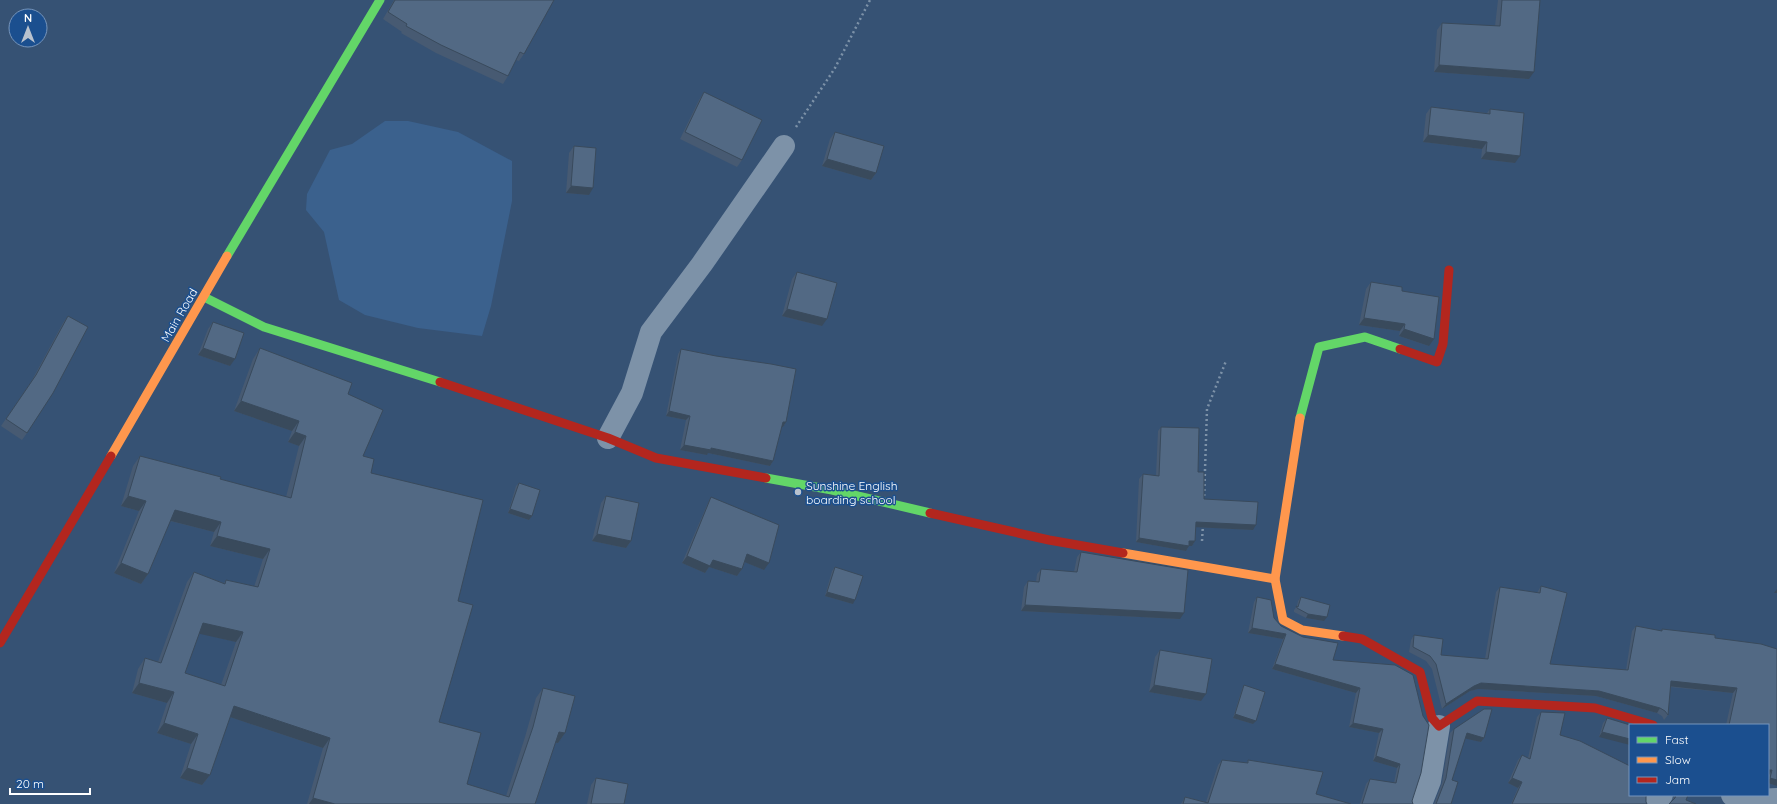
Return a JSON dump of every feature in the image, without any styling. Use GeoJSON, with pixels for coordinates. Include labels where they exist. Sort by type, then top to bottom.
{"type":"FeatureCollection","features":[{"type":"Feature","properties":{"kind":"street","name":"Main Road"},"geometry":{"type":"LineString","coordinates":[[0,643],[85,502],[204,297],[380,0]]}},
{"type":"Feature","properties":{"kind":"street"},"geometry":{"type":"LineString","coordinates":[[608,438],[632,393],[651,332],[702,264],[784,146]]}},
{"type":"Feature","properties":{"kind":"street"},"geometry":{"type":"LineString","coordinates":[[1440,726],[1432,718],[1420,672],[1362,639],[1302,630],[1284,620],[1275,579],[1297,428],[1319,347],[1365,337],[1437,362],[1443,344],[1449,270]]}},
{"type":"Feature","properties":{"kind":"street"},"geometry":{"type":"LineString","coordinates":[[204,297],[264,327],[464,389],[608,438],[656,458],[832,490],[1049,540],[1275,579]]}},
{"type":"Feature","properties":{"kind":"street"},"geometry":{"type":"LineString","coordinates":[[1421,804],[1430,781],[1440,726],[1477,701],[1595,708],[1650,724]]}},
{"type":"Feature","properties":{"kind":"street"},"geometry":{"type":"LineString","coordinates":[[1654,804],[1661,796]]}},
{"type":"Feature","properties":{"kind":"street"},"geometry":{"type":"LineString","coordinates":[[1737,796],[1756,800],[1777,799]]}},
{"type":"Feature","properties":{"kind":"path"},"geometry":{"type":"LineString","coordinates":[[784,146],[835,68],[870,0]]}},
{"type":"Feature","properties":{"kind":"path"},"geometry":{"type":"LineString","coordinates":[[1204,505],[1207,409],[1226,361]]}},
{"type":"Feature","properties":{"kind":"path"},"geometry":{"type":"LineString","coordinates":[[1201,566],[1203,520]]}},
{"type":"Feature","properties":{"kind":"water"},"geometry":{"type":"Polygon","coordinates":[[[385,121],[408,121],[458,132],[512,161],[512,201],[491,306],[482,336],[418,328],[365,315],[339,300],[324,232],[306,210],[307,194],[330,150],[352,144],[385,121]]]}},
{"type":"Feature","properties":{"kind":"building"},"geometry":{"type":"Polygon","coordinates":[[[395,0],[554,0],[524,54],[520,52],[508,76],[441,45],[406,26],[407,24],[388,12],[395,0]]]}},
{"type":"Feature","properties":{"kind":"building"},"geometry":{"type":"Polygon","coordinates":[[[1502,0],[1540,0],[1534,72],[1439,65],[1442,23],[1500,26],[1502,0]]]}},
{"type":"Feature","properties":{"kind":"building"},"geometry":{"type":"Polygon","coordinates":[[[704,92],[762,120],[742,160],[685,132],[704,92]]]}},
{"type":"Feature","properties":{"kind":"building"},"geometry":{"type":"Polygon","coordinates":[[[1431,107],[1490,114],[1490,109],[1524,113],[1520,156],[1486,152],[1487,142],[1428,135],[1431,107]]]}},
{"type":"Feature","properties":{"kind":"building"},"geometry":{"type":"Polygon","coordinates":[[[835,132],[884,146],[876,173],[827,159],[835,132]]]}},
{"type":"Feature","properties":{"kind":"building"},"geometry":{"type":"Polygon","coordinates":[[[574,146],[596,148],[593,188],[571,186],[574,146]]]}},
{"type":"Feature","properties":{"kind":"building"},"geometry":{"type":"Polygon","coordinates":[[[797,272],[837,283],[827,319],[787,309],[797,272]]]}},
{"type":"Feature","properties":{"kind":"building"},"geometry":{"type":"Polygon","coordinates":[[[1371,282],[1402,287],[1402,291],[1439,297],[1434,339],[1404,329],[1405,324],[1364,318],[1371,282]]]}},
{"type":"Feature","properties":{"kind":"building"},"geometry":{"type":"Polygon","coordinates":[[[68,316],[88,327],[53,393],[27,433],[6,419],[36,375],[68,316]]]}},
{"type":"Feature","properties":{"kind":"building"},"geometry":{"type":"Polygon","coordinates":[[[213,322],[244,333],[235,359],[203,348],[213,322]]]}},
{"type":"Feature","properties":{"kind":"building"},"geometry":{"type":"Polygon","coordinates":[[[260,348],[352,383],[348,394],[383,410],[363,456],[374,459],[371,473],[483,500],[458,601],[473,605],[439,722],[481,733],[467,784],[509,797],[533,727],[543,688],[575,696],[565,733],[559,732],[535,804],[335,804],[313,798],[330,738],[234,706],[210,775],[187,768],[198,734],[164,723],[174,692],[139,683],[145,658],[161,663],[194,572],[225,584],[226,580],[258,587],[270,549],[217,536],[221,522],[175,510],[148,574],[121,563],[146,501],[128,496],[140,456],[221,477],[220,479],[291,498],[306,436],[295,432],[299,421],[241,401],[260,348]],[[203,623],[185,673],[225,686],[243,632],[203,623]]]}},
{"type":"Feature","properties":{"kind":"building"},"geometry":{"type":"Polygon","coordinates":[[[681,349],[796,369],[786,422],[783,422],[773,461],[711,448],[711,450],[684,445],[690,416],[669,411],[681,349]]]}},
{"type":"Feature","properties":{"kind":"building"},"geometry":{"type":"Polygon","coordinates":[[[1161,427],[1199,428],[1198,472],[1204,472],[1204,499],[1258,502],[1256,525],[1196,522],[1195,541],[1189,541],[1189,546],[1139,538],[1143,474],[1159,476],[1161,427]]]}},
{"type":"Feature","properties":{"kind":"building"},"geometry":{"type":"Polygon","coordinates":[[[519,483],[540,490],[532,516],[510,509],[519,483]]]}},
{"type":"Feature","properties":{"kind":"building"},"geometry":{"type":"Polygon","coordinates":[[[606,496],[639,503],[631,541],[597,534],[606,496]]]}},
{"type":"Feature","properties":{"kind":"building"},"geometry":{"type":"Polygon","coordinates":[[[711,497],[779,525],[769,563],[747,554],[742,569],[713,560],[710,566],[687,556],[711,497]]]}},
{"type":"Feature","properties":{"kind":"building"},"geometry":{"type":"Polygon","coordinates":[[[1081,552],[1188,570],[1184,613],[1025,605],[1028,581],[1039,582],[1041,569],[1077,572],[1081,552]]]}},
{"type":"Feature","properties":{"kind":"building"},"geometry":{"type":"Polygon","coordinates":[[[835,567],[863,576],[855,600],[827,592],[835,567]]]}},
{"type":"Feature","properties":{"kind":"building"},"geometry":{"type":"Polygon","coordinates":[[[1541,586],[1567,593],[1550,664],[1628,670],[1636,626],[1662,631],[1662,629],[1715,635],[1715,638],[1761,644],[1777,649],[1777,780],[1770,778],[1772,770],[1769,770],[1769,724],[1729,724],[1737,688],[1671,681],[1668,715],[1660,708],[1599,691],[1481,683],[1446,704],[1436,664],[1430,656],[1413,647],[1414,635],[1443,639],[1441,655],[1488,659],[1500,587],[1540,593],[1541,586]]]}},
{"type":"Feature","properties":{"kind":"building"},"geometry":{"type":"Polygon","coordinates":[[[1257,597],[1271,600],[1274,618],[1281,626],[1303,637],[1338,643],[1333,660],[1395,665],[1413,675],[1423,716],[1429,725],[1421,773],[1412,801],[1413,804],[1362,804],[1370,779],[1396,783],[1400,764],[1376,756],[1383,729],[1353,723],[1360,688],[1275,664],[1286,634],[1252,628],[1257,597]]]}},
{"type":"Feature","properties":{"kind":"building"},"geometry":{"type":"Polygon","coordinates":[[[1301,597],[1330,605],[1327,617],[1308,614],[1297,608],[1296,606],[1298,607],[1301,597]]]}},
{"type":"Feature","properties":{"kind":"building"},"geometry":{"type":"Polygon","coordinates":[[[1160,650],[1212,659],[1206,694],[1154,685],[1160,650]]]}},
{"type":"Feature","properties":{"kind":"building"},"geometry":{"type":"Polygon","coordinates":[[[1244,685],[1265,692],[1256,721],[1235,714],[1244,685]]]}},
{"type":"Feature","properties":{"kind":"building"},"geometry":{"type":"Polygon","coordinates":[[[1484,709],[1492,709],[1484,738],[1467,733],[1452,780],[1458,782],[1451,804],[1436,804],[1446,778],[1454,729],[1484,709]]]}},
{"type":"Feature","properties":{"kind":"building"},"geometry":{"type":"Polygon","coordinates":[[[1541,712],[1565,713],[1560,735],[1580,741],[1629,766],[1629,796],[1646,796],[1647,804],[1512,804],[1522,782],[1512,778],[1522,755],[1530,759],[1541,712]]]}},
{"type":"Feature","properties":{"kind":"building"},"geometry":{"type":"Polygon","coordinates":[[[1607,718],[1629,725],[1629,739],[1602,732],[1607,718]]]}},
{"type":"Feature","properties":{"kind":"building"},"geometry":{"type":"Polygon","coordinates":[[[1222,760],[1248,763],[1248,760],[1323,772],[1316,794],[1351,804],[1183,804],[1185,797],[1208,803],[1222,760]]]}},
{"type":"Feature","properties":{"kind":"building"},"geometry":{"type":"Polygon","coordinates":[[[596,778],[628,784],[624,804],[591,804],[596,778]]]}},
{"type":"Feature","properties":{"kind":"building"},"geometry":{"type":"Polygon","coordinates":[[[1676,796],[1688,796],[1686,800],[1696,804],[1669,804],[1676,796]]]}},
{"type":"Feature","properties":{"kind":"traffic: fast"},"geometry":{"type":"LineString","coordinates":[[227,256],[380,0]]}},
{"type":"Feature","properties":{"kind":"traffic: fast"},"geometry":{"type":"LineString","coordinates":[[204,297],[264,327],[440,382]]}},
{"type":"Feature","properties":{"kind":"traffic: fast"},"geometry":{"type":"LineString","coordinates":[[1300,418],[1319,347],[1365,337],[1400,349]]}},
{"type":"Feature","properties":{"kind":"traffic: fast"},"geometry":{"type":"LineString","coordinates":[[766,478],[832,490],[930,513]]}},
{"type":"Feature","properties":{"kind":"traffic: slow"},"geometry":{"type":"LineString","coordinates":[[111,456],[227,256]]}},
{"type":"Feature","properties":{"kind":"traffic: slow"},"geometry":{"type":"LineString","coordinates":[[1275,579],[1300,418]]}},
{"type":"Feature","properties":{"kind":"traffic: slow"},"geometry":{"type":"LineString","coordinates":[[1123,553],[1275,579],[1283,620],[1302,630],[1343,636]]}},
{"type":"Feature","properties":{"kind":"traffic: jam"},"geometry":{"type":"LineString","coordinates":[[1400,349],[1437,362],[1443,344],[1449,270]]}},
{"type":"Feature","properties":{"kind":"traffic: jam"},"geometry":{"type":"LineString","coordinates":[[440,382],[608,438],[656,458],[766,478]]}},
{"type":"Feature","properties":{"kind":"traffic: jam"},"geometry":{"type":"LineString","coordinates":[[0,643],[111,456]]}},
{"type":"Feature","properties":{"kind":"traffic: jam"},"geometry":{"type":"LineString","coordinates":[[930,513],[1049,540],[1123,553]]}},
{"type":"Feature","properties":{"kind":"traffic: jam"},"geometry":{"type":"LineString","coordinates":[[1343,636],[1362,639],[1420,672],[1432,718],[1439,726],[1477,701],[1595,708],[1650,724]]}},
{"type":"Feature","properties":{"kind":"place","name":"Sunshine English boarding school"},"geometry":{"type":"Point","coordinates":[798,492]}}]}
